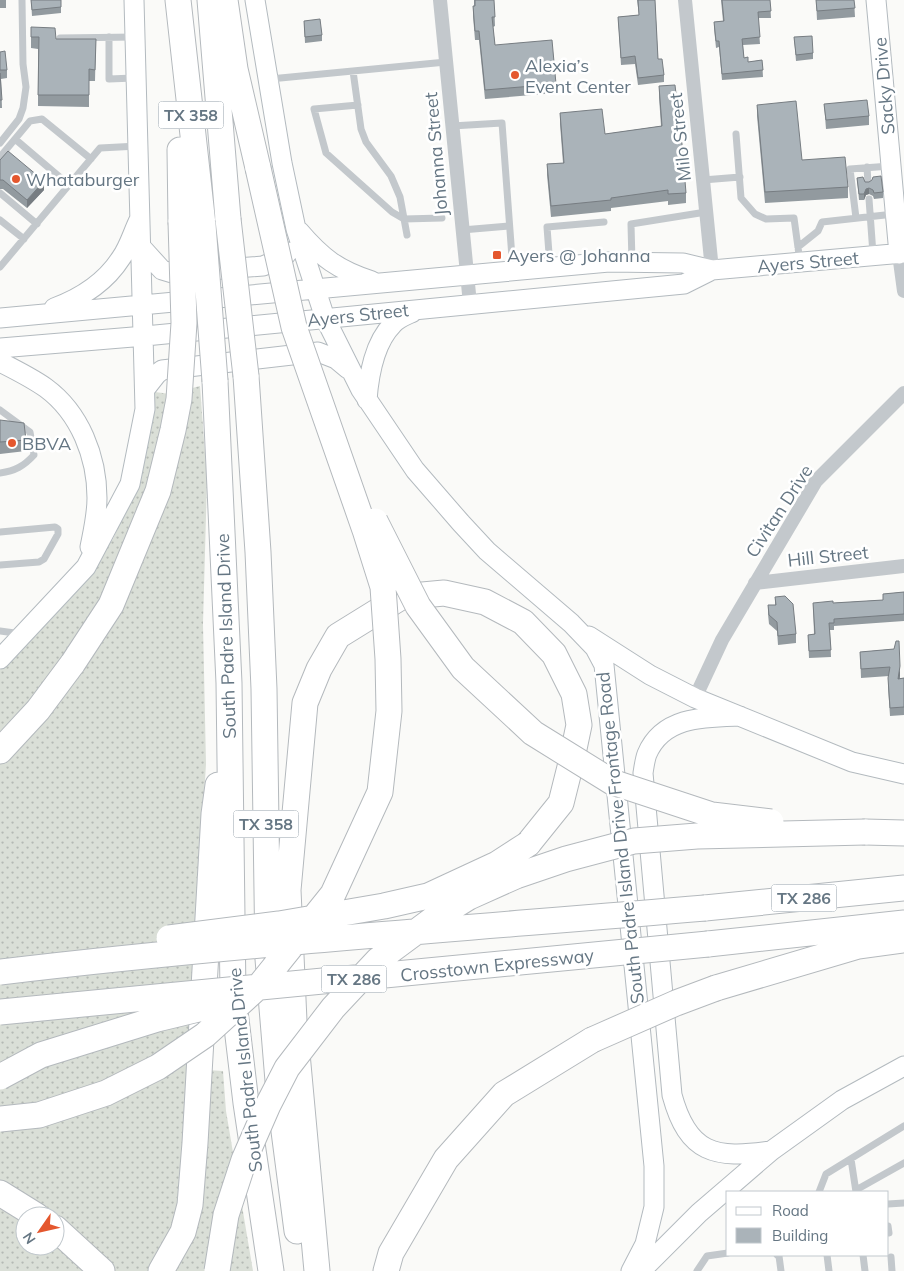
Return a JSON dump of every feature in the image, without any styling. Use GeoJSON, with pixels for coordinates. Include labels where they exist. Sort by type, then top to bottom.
{"type":"FeatureCollection","features":[{"type":"Feature","properties":{"kind":"highway","name":"South Padre Island Drive"},"geometry":{"type":"LineString","coordinates":[[210,0],[228,219],[246,376],[258,552],[264,688],[268,959],[279,1093],[302,1271]]}},
{"type":"Feature","properties":{"kind":"highway"},"geometry":{"type":"LineString","coordinates":[[0,1119],[39,1115],[106,1093],[158,1066],[205,1035],[260,985],[333,894],[380,792],[389,710],[388,658],[383,587],[294,327],[235,69],[225,0]]}},
{"type":"Feature","properties":{"kind":"highway","name":"South Padre Island Drive"},"geometry":{"type":"LineString","coordinates":[[178,3],[192,224],[215,381],[229,683],[234,994],[246,1103],[271,1271]]}},
{"type":"Feature","properties":{"kind":"highway"},"geometry":{"type":"LineString","coordinates":[[0,751],[38,710],[73,663],[111,605],[158,491],[180,399],[192,224]]}},
{"type":"Feature","properties":{"kind":"highway"},"geometry":{"type":"LineString","coordinates":[[325,413],[382,536],[418,606],[463,668],[533,733],[612,782],[712,815],[865,832]]}},
{"type":"Feature","properties":{"kind":"highway"},"geometry":{"type":"LineString","coordinates":[[0,959],[279,924],[384,906],[428,896],[498,864],[528,844],[561,803],[572,763],[579,725],[574,694],[554,654],[523,622],[485,602],[444,593],[401,597],[338,636],[319,669],[306,703],[288,890],[294,1021],[317,1271]]}},
{"type":"Feature","properties":{"kind":"highway"},"geometry":{"type":"LineString","coordinates":[[161,1271],[183,1232],[190,1205],[214,814],[229,683]]}},
{"type":"Feature","properties":{"kind":"highway"},"geometry":{"type":"LineString","coordinates":[[217,1271],[226,1214],[244,1160],[268,1105],[287,1068],[333,1008],[378,960],[432,920],[469,897],[516,876],[566,858],[634,841],[697,836],[865,832],[904,833]]}},
{"type":"Feature","properties":{"kind":"highway","name":"TX 286"},"geometry":{"type":"LineString","coordinates":[[0,972],[332,939],[705,908],[904,888]]}},
{"type":"Feature","properties":{"kind":"highway","name":"Crosstown Expressway"},"geometry":{"type":"LineString","coordinates":[[0,1012],[312,983],[904,923]]}},
{"type":"Feature","properties":{"kind":"highway"},"geometry":{"type":"LineString","coordinates":[[386,1271],[391,1252],[446,1159],[504,1094],[592,1040],[676,1002],[716,988],[858,946],[904,940]]}},
{"type":"Feature","properties":{"kind":"highway"},"geometry":{"type":"LineString","coordinates":[[0,1077],[41,1055],[157,1018],[312,983]]}},
{"type":"Feature","properties":{"kind":"highway"},"geometry":{"type":"LineString","coordinates":[[0,1193],[21,1206]]}},
{"type":"Feature","properties":{"kind":"highway"},"geometry":{"type":"LineString","coordinates":[[65,1237],[102,1271]]}},
{"type":"Feature","properties":{"kind":"main road"},"geometry":{"type":"LineString","coordinates":[[0,658],[86,566],[130,484],[145,409],[146,388],[134,0]]}},
{"type":"Feature","properties":{"kind":"main road","name":"South Padre Island Drive Frontage Road"},"geometry":{"type":"LineString","coordinates":[[255,0],[282,163],[296,229],[325,318],[351,372],[367,400],[415,470],[487,551],[570,623],[595,648],[604,665],[654,1166],[654,1207],[645,1244],[631,1271]]}},
{"type":"Feature","properties":{"kind":"main road","name":"Sacky Drive"},"geometry":{"type":"LineString","coordinates":[[876,0],[889,211],[901,254]]}},
{"type":"Feature","properties":{"kind":"main road"},"geometry":{"type":"LineString","coordinates":[[36,315],[74,300],[94,287],[122,258],[140,218]]}},
{"type":"Feature","properties":{"kind":"main road"},"geometry":{"type":"LineString","coordinates":[[142,248],[162,270],[172,273],[263,266],[284,257],[292,248],[296,229]]}},
{"type":"Feature","properties":{"kind":"main road"},"geometry":{"type":"LineString","coordinates":[[296,229],[318,252],[337,267],[353,275],[378,283]]}},
{"type":"Feature","properties":{"kind":"main road","name":"Ayers Street"},"geometry":{"type":"LineString","coordinates":[[0,348],[145,336],[684,284],[712,270],[799,254],[873,256],[901,254]]}},
{"type":"Feature","properties":{"kind":"main road","name":"Ayers Street"},"geometry":{"type":"LineString","coordinates":[[0,318],[609,262],[683,263],[712,270]]}},
{"type":"Feature","properties":{"kind":"main road"},"geometry":{"type":"LineString","coordinates":[[550,268],[563,282],[570,295]]}},
{"type":"Feature","properties":{"kind":"main road"},"geometry":{"type":"LineString","coordinates":[[367,400],[368,381],[377,348],[384,334],[394,322],[417,310]]}},
{"type":"Feature","properties":{"kind":"main road"},"geometry":{"type":"LineString","coordinates":[[146,388],[156,374],[162,370],[318,352],[336,360],[351,372]]}},
{"type":"Feature","properties":{"kind":"main road"},"geometry":{"type":"LineString","coordinates":[[0,362],[48,389],[66,406],[84,434],[94,465],[97,499],[94,530],[86,566]]}},
{"type":"Feature","properties":{"kind":"main road"},"geometry":{"type":"LineString","coordinates":[[570,623],[650,675],[696,698],[852,762],[904,774]]}},
{"type":"Feature","properties":{"kind":"main road"},"geometry":{"type":"LineString","coordinates":[[740,716],[694,718],[671,726],[658,738],[647,754],[643,773],[672,1095],[677,1115],[688,1134],[704,1148],[728,1154],[744,1155],[771,1151]]}},
{"type":"Feature","properties":{"kind":"main road"},"geometry":{"type":"LineString","coordinates":[[641,1271],[699,1213],[771,1151],[842,1100],[904,1066]]}},
{"type":"Feature","properties":{"kind":"street","name":"Johanna Street"},"geometry":{"type":"LineString","coordinates":[[440,0],[470,304]]}},
{"type":"Feature","properties":{"kind":"street","name":"Milo Street"},"geometry":{"type":"LineString","coordinates":[[685,0],[712,270]]}},
{"type":"Feature","properties":{"kind":"street","name":"Sacky Drive"},"geometry":{"type":"LineString","coordinates":[[901,254],[904,291]]}},
{"type":"Feature","properties":{"kind":"street","name":"Civitan Drive"},"geometry":{"type":"LineString","coordinates":[[696,698],[722,640],[816,481],[904,393]]}},
{"type":"Feature","properties":{"kind":"street","name":"Hill Street"},"geometry":{"type":"LineString","coordinates":[[755,583],[904,566]]}},
{"type":"Feature","properties":{"kind":"lane"},"geometry":{"type":"LineString","coordinates":[[0,143],[19,120],[24,108],[26,87],[23,64],[22,0]]}},
{"type":"Feature","properties":{"kind":"lane"},"geometry":{"type":"LineString","coordinates":[[60,38],[135,37]]}},
{"type":"Feature","properties":{"kind":"lane"},"geometry":{"type":"LineString","coordinates":[[109,38],[109,80],[136,78]]}},
{"type":"Feature","properties":{"kind":"lane"},"geometry":{"type":"LineString","coordinates":[[268,80],[446,62]]}},
{"type":"Feature","properties":{"kind":"lane"},"geometry":{"type":"LineString","coordinates":[[354,71],[361,129],[366,142],[391,176],[400,197],[407,235]]}},
{"type":"Feature","properties":{"kind":"lane"},"geometry":{"type":"LineString","coordinates":[[358,105],[314,109],[326,153],[392,212],[404,219],[442,218]]}},
{"type":"Feature","properties":{"kind":"lane"},"geometry":{"type":"LineString","coordinates":[[0,157],[30,122],[42,119],[91,159]]}},
{"type":"Feature","properties":{"kind":"lane"},"geometry":{"type":"LineString","coordinates":[[452,126],[502,123],[512,271]]}},
{"type":"Feature","properties":{"kind":"lane"},"geometry":{"type":"LineString","coordinates":[[736,134],[741,198],[754,214],[766,219],[794,218],[799,254]]}},
{"type":"Feature","properties":{"kind":"lane"},"geometry":{"type":"LineString","coordinates":[[15,139],[70,186]]}},
{"type":"Feature","properties":{"kind":"lane"},"geometry":{"type":"LineString","coordinates":[[0,267],[100,148],[138,146]]}},
{"type":"Feature","properties":{"kind":"lane"},"geometry":{"type":"LineString","coordinates":[[867,168],[868,183]]}},
{"type":"Feature","properties":{"kind":"lane"},"geometry":{"type":"LineString","coordinates":[[856,218],[850,169],[886,169]]}},
{"type":"Feature","properties":{"kind":"lane"},"geometry":{"type":"LineString","coordinates":[[703,180],[740,177]]}},
{"type":"Feature","properties":{"kind":"lane"},"geometry":{"type":"LineString","coordinates":[[0,193],[37,224]]}},
{"type":"Feature","properties":{"kind":"lane"},"geometry":{"type":"LineString","coordinates":[[869,199],[873,256]]}},
{"type":"Feature","properties":{"kind":"lane"},"geometry":{"type":"LineString","coordinates":[[799,254],[822,222],[871,216],[889,211]]}},
{"type":"Feature","properties":{"kind":"lane"},"geometry":{"type":"LineString","coordinates":[[632,262],[631,224],[706,212]]}},
{"type":"Feature","properties":{"kind":"lane"},"geometry":{"type":"LineString","coordinates":[[0,220],[24,239]]}},
{"type":"Feature","properties":{"kind":"lane"},"geometry":{"type":"LineString","coordinates":[[550,268],[546,227],[604,222]]}},
{"type":"Feature","properties":{"kind":"lane"},"geometry":{"type":"LineString","coordinates":[[462,230],[509,226]]}},
{"type":"Feature","properties":{"kind":"lane"},"geometry":{"type":"LineString","coordinates":[[0,410],[30,432],[34,455],[25,464],[12,472],[0,473]]}},
{"type":"Feature","properties":{"kind":"lane"},"geometry":{"type":"LineString","coordinates":[[0,532],[55,526],[58,529],[58,534],[44,559],[39,562],[0,565]]}},
{"type":"Feature","properties":{"kind":"lane"},"geometry":{"type":"LineString","coordinates":[[0,631],[24,634]]}},
{"type":"Feature","properties":{"kind":"lane"},"geometry":{"type":"LineString","coordinates":[[820,1191],[826,1174],[904,1126]]}},
{"type":"Feature","properties":{"kind":"lane"},"geometry":{"type":"LineString","coordinates":[[851,1159],[856,1191],[904,1163]]}},
{"type":"Feature","properties":{"kind":"lane"},"geometry":{"type":"LineString","coordinates":[[889,1204],[904,1203]]}},
{"type":"Feature","properties":{"kind":"lane"},"geometry":{"type":"LineString","coordinates":[[697,1271],[707,1256],[726,1254]]}},
{"type":"Feature","properties":{"kind":"lane"},"geometry":{"type":"LineString","coordinates":[[779,1256],[781,1271]]}},
{"type":"Feature","properties":{"kind":"lane"},"geometry":{"type":"LineString","coordinates":[[827,1256],[829,1271]]}},
{"type":"Feature","properties":{"kind":"lane"},"geometry":{"type":"LineString","coordinates":[[863,1256],[865,1271]]}},
{"type":"Feature","properties":{"kind":"lane"},"geometry":{"type":"LineString","coordinates":[[891,1258],[892,1271]]}},
{"type":"Feature","properties":{"kind":"shaded area"},"geometry":{"type":"Polygon","coordinates":[[[200,386],[207,480],[203,624],[206,764],[198,897],[207,1070],[223,1071],[226,1111],[253,1271],[0,1271],[0,670],[79,584],[113,539],[133,493],[146,454],[155,392],[170,394],[200,386]]]}},
{"type":"Feature","properties":{"kind":"building"},"geometry":{"type":"Polygon","coordinates":[[[31,0],[61,0],[61,7],[32,10],[31,0]]]}},
{"type":"Feature","properties":{"kind":"building"},"geometry":{"type":"Polygon","coordinates":[[[475,0],[494,0],[495,17],[492,17],[495,45],[552,40],[556,84],[485,90],[479,31],[475,31],[473,6],[475,6],[475,0]]]}},
{"type":"Feature","properties":{"kind":"building"},"geometry":{"type":"Polygon","coordinates":[[[638,0],[655,0],[658,59],[662,59],[664,75],[638,78],[635,56],[621,58],[618,17],[639,15],[638,0]]]}},
{"type":"Feature","properties":{"kind":"building"},"geometry":{"type":"Polygon","coordinates":[[[722,0],[770,0],[771,11],[758,12],[760,37],[742,39],[744,58],[748,57],[748,62],[762,60],[763,70],[722,74],[719,41],[716,41],[714,22],[724,21],[722,0]]]}},
{"type":"Feature","properties":{"kind":"building"},"geometry":{"type":"Polygon","coordinates":[[[816,0],[854,0],[855,8],[817,11],[816,0]]]}},
{"type":"Feature","properties":{"kind":"building"},"geometry":{"type":"Polygon","coordinates":[[[320,19],[322,35],[305,37],[304,21],[320,19]]]}},
{"type":"Feature","properties":{"kind":"building"},"geometry":{"type":"Polygon","coordinates":[[[31,27],[55,28],[56,39],[96,39],[95,70],[89,69],[89,95],[38,95],[39,37],[31,37],[31,27]]]}},
{"type":"Feature","properties":{"kind":"building"},"geometry":{"type":"Polygon","coordinates":[[[812,36],[813,53],[796,55],[794,37],[812,36]]]}},
{"type":"Feature","properties":{"kind":"building"},"geometry":{"type":"Polygon","coordinates":[[[5,51],[7,70],[0,70],[0,52],[5,51]]]}},
{"type":"Feature","properties":{"kind":"building"},"geometry":{"type":"Polygon","coordinates":[[[0,73],[2,100],[0,100],[0,73]]]}},
{"type":"Feature","properties":{"kind":"building"},"geometry":{"type":"Polygon","coordinates":[[[675,85],[686,193],[668,194],[668,190],[611,198],[611,200],[551,206],[547,164],[564,163],[560,113],[602,109],[605,134],[662,126],[659,86],[675,85]]]}},
{"type":"Feature","properties":{"kind":"building"},"geometry":{"type":"Polygon","coordinates":[[[867,100],[869,116],[826,120],[824,104],[867,100]]]}},
{"type":"Feature","properties":{"kind":"building"},"geometry":{"type":"Polygon","coordinates":[[[796,101],[802,160],[845,157],[848,187],[765,192],[757,105],[796,101]]]}},
{"type":"Feature","properties":{"kind":"building","name":"Whataburger"},"geometry":{"type":"Polygon","coordinates":[[[8,151],[44,181],[27,200],[3,180],[0,180],[0,160],[8,151]]]}},
{"type":"Feature","properties":{"kind":"building"},"geometry":{"type":"Polygon","coordinates":[[[881,176],[883,192],[874,193],[869,188],[866,189],[864,194],[859,194],[857,178],[863,177],[865,182],[869,182],[873,177],[881,176]]]}},
{"type":"Feature","properties":{"kind":"building"},"geometry":{"type":"Polygon","coordinates":[[[0,420],[24,423],[26,440],[0,442],[0,420]]]}},
{"type":"Feature","properties":{"kind":"building"},"geometry":{"type":"Polygon","coordinates":[[[904,592],[904,614],[834,619],[834,623],[829,623],[831,650],[809,651],[808,635],[815,634],[813,603],[883,600],[883,594],[904,592]]]}},
{"type":"Feature","properties":{"kind":"building"},"geometry":{"type":"Polygon","coordinates":[[[785,596],[793,604],[796,634],[778,636],[777,622],[769,615],[768,605],[776,605],[775,597],[785,596]]]}},
{"type":"Feature","properties":{"kind":"building"},"geometry":{"type":"Polygon","coordinates":[[[896,641],[899,641],[900,666],[898,679],[904,678],[904,707],[890,708],[888,678],[890,667],[861,669],[860,652],[894,649],[896,641]]]}},
{"type":"Feature","properties":{"kind":"place","name":"Alexia’s Event Center"},"geometry":{"type":"Point","coordinates":[515,75]}},
{"type":"Feature","properties":{"kind":"place","name":"Whataburger"},"geometry":{"type":"Point","coordinates":[16,179]}},
{"type":"Feature","properties":{"kind":"place","name":"Ayers @ Johanna"},"geometry":{"type":"Point","coordinates":[497,255]}},
{"type":"Feature","properties":{"kind":"place","name":"BBVA"},"geometry":{"type":"Point","coordinates":[12,443]}}]}
